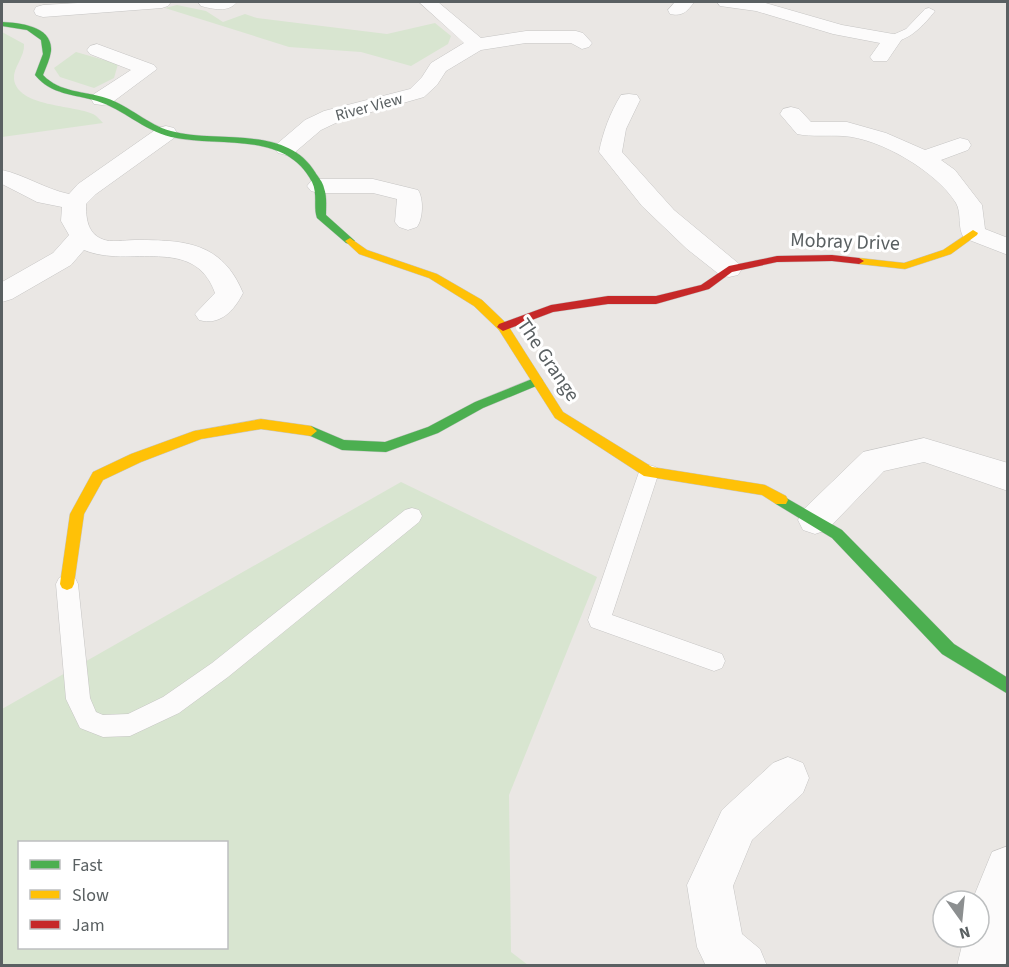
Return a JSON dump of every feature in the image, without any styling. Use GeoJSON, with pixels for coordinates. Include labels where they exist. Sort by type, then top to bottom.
{"type":"FeatureCollection","features":[{"type":"Feature","properties":{"kind":"street"},"geometry":{"type":"LineString","coordinates":[[43,11],[162,2]]}},
{"type":"Feature","properties":{"kind":"street"},"geometry":{"type":"LineString","coordinates":[[428,2],[466,32],[476,44]]}},
{"type":"Feature","properties":{"kind":"street"},"geometry":{"type":"LineString","coordinates":[[726,2],[758,6],[840,30],[892,39],[880,57]]}},
{"type":"Feature","properties":{"kind":"street"},"geometry":{"type":"LineString","coordinates":[[2,24],[26,28],[44,38],[47,47],[39,75],[44,82],[76,95],[102,99],[166,133],[185,138],[221,138],[286,148],[307,165],[319,186],[373,186],[409,195],[432,186]]}},
{"type":"Feature","properties":{"kind":"street","name":"River View"},"geometry":{"type":"LineString","coordinates":[[286,148],[313,125],[332,117],[417,93],[430,81],[438,68],[476,44],[551,35],[576,37],[582,43]]}},
{"type":"Feature","properties":{"kind":"street"},"geometry":{"type":"LineString","coordinates":[[97,50],[147,69]]}},
{"type":"Feature","properties":{"kind":"street"},"geometry":{"type":"LineString","coordinates":[[102,99],[147,69],[171,66]]}},
{"type":"Feature","properties":{"kind":"street"},"geometry":{"type":"LineString","coordinates":[[629,100],[615,129],[610,152],[632,182],[670,222],[729,269]]}},
{"type":"Feature","properties":{"kind":"street"},"geometry":{"type":"LineString","coordinates":[[791,114],[805,129],[847,129],[878,138],[924,158],[947,175],[970,205],[973,233],[1008,247]]}},
{"type":"Feature","properties":{"kind":"street"},"geometry":{"type":"LineString","coordinates":[[166,133],[87,189],[74,202],[74,221],[81,236],[101,248],[179,250],[193,252],[208,260],[227,283],[229,293],[224,303],[209,314]]}},
{"type":"Feature","properties":{"kind":"street"},"geometry":{"type":"LineString","coordinates":[[924,158],[960,145]]}},
{"type":"Feature","properties":{"kind":"street"},"geometry":{"type":"LineString","coordinates":[[2,177],[16,181],[46,197],[74,202]]}},
{"type":"Feature","properties":{"kind":"street","name":"The Grange"},"geometry":{"type":"LineString","coordinates":[[319,186],[321,216],[363,252],[433,276],[478,303],[503,327],[559,415],[649,472],[765,490],[815,520],[837,534],[948,649],[1008,687]]}},
{"type":"Feature","properties":{"kind":"street"},"geometry":{"type":"LineString","coordinates":[[408,222],[409,195]]}},
{"type":"Feature","properties":{"kind":"street","name":"Mobray Drive"},"geometry":{"type":"LineString","coordinates":[[503,327],[551,309],[608,300],[656,300],[705,287],[729,269],[788,259],[832,258],[905,266],[947,252],[973,233]]}},
{"type":"Feature","properties":{"kind":"street"},"geometry":{"type":"LineString","coordinates":[[2,293],[62,259],[81,236]]}},
{"type":"Feature","properties":{"kind":"street"},"geometry":{"type":"LineString","coordinates":[[67,584],[77,514],[98,476],[136,458],[199,434],[261,424],[305,429],[342,445],[386,447],[433,430],[480,405],[537,381]]}},
{"type":"Feature","properties":{"kind":"street"},"geometry":{"type":"LineString","coordinates":[[815,520],[874,461],[904,454],[924,450],[996,472],[1008,478]]}},
{"type":"Feature","properties":{"kind":"street"},"geometry":{"type":"LineString","coordinates":[[743,966],[721,947],[710,885],[737,825],[788,778]]}},
{"type":"Feature","properties":{"kind":"street"},"geometry":{"type":"LineString","coordinates":[[981,966],[1004,891]]}},
{"type":"Feature","properties":{"kind":"lane"},"geometry":{"type":"LineString","coordinates":[[892,39],[910,31],[929,11]]}},
{"type":"Feature","properties":{"kind":"lane"},"geometry":{"type":"LineString","coordinates":[[649,472],[599,620],[714,661]]}},
{"type":"Feature","properties":{"kind":"lane"},"geometry":{"type":"LineString","coordinates":[[67,584],[78,699],[88,720],[103,726],[130,725],[171,705],[220,670],[412,516]]}},
{"type":"Feature","properties":{"kind":"green space"},"geometry":{"type":"Polygon","coordinates":[[[177,5],[206,11],[223,22],[245,14],[257,18],[387,34],[435,23],[451,36],[448,44],[411,66],[361,52],[289,47],[165,8],[177,5]]]}},
{"type":"Feature","properties":{"kind":"green space"},"geometry":{"type":"Polygon","coordinates":[[[2,32],[24,44],[23,53],[14,75],[17,88],[35,100],[93,114],[103,123],[2,137],[2,32]]]}},
{"type":"Feature","properties":{"kind":"green space"},"geometry":{"type":"Polygon","coordinates":[[[76,52],[118,64],[114,78],[94,88],[60,77],[54,68],[76,52]]]}},
{"type":"Feature","properties":{"kind":"green space"},"geometry":{"type":"Polygon","coordinates":[[[401,482],[597,577],[509,795],[511,952],[528,965],[2,965],[2,709],[401,482]]]}},
{"type":"Feature","properties":{"kind":"traffic: fast"},"geometry":{"type":"LineString","coordinates":[[2,24],[29,28],[41,35],[45,40],[47,50],[39,75],[59,90],[110,102],[153,127],[171,134],[254,142],[291,153],[307,165],[318,184],[321,216],[350,241]]}},
{"type":"Feature","properties":{"kind":"traffic: fast"},"geometry":{"type":"LineString","coordinates":[[311,431],[342,445],[386,447],[433,430],[479,405],[537,381]]}},
{"type":"Feature","properties":{"kind":"traffic: fast"},"geometry":{"type":"LineString","coordinates":[[781,500],[837,534],[948,649],[1008,687]]}},
{"type":"Feature","properties":{"kind":"traffic: slow"},"geometry":{"type":"LineString","coordinates":[[859,261],[905,266],[947,252],[973,233]]}},
{"type":"Feature","properties":{"kind":"traffic: slow"},"geometry":{"type":"LineString","coordinates":[[350,241],[363,252],[433,276],[478,303],[503,327],[559,415],[649,472],[765,490],[781,500]]}},
{"type":"Feature","properties":{"kind":"traffic: slow"},"geometry":{"type":"LineString","coordinates":[[67,584],[77,514],[98,476],[136,458],[199,434],[261,424],[311,431]]}},
{"type":"Feature","properties":{"kind":"traffic: jam"},"geometry":{"type":"LineString","coordinates":[[503,327],[551,309],[608,300],[656,300],[705,287],[729,269],[777,259],[832,258],[859,261]]}}]}
